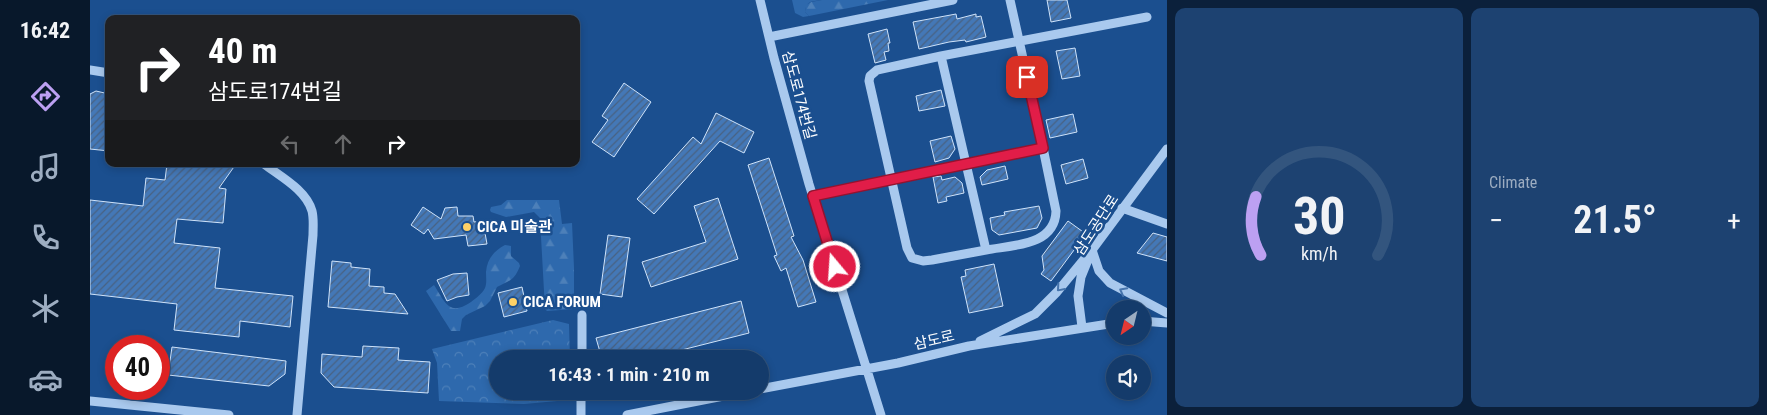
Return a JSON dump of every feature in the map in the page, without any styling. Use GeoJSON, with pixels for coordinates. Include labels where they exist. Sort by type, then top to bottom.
{"type":"FeatureCollection","features":[{"type":"Feature","properties":{"kind":"street"},"geometry":{"type":"LineString","coordinates":[[760,0],[769,37]]}},
{"type":"Feature","properties":{"kind":"street","name":"삼도로174번길"},"geometry":{"type":"LineString","coordinates":[[881,415],[813,196],[769,37],[953,0]]}},
{"type":"Feature","properties":{"kind":"street"},"geometry":{"type":"LineString","coordinates":[[1010,0],[1019,42],[1043,148],[1056,210],[1056,219],[1048,233],[1037,240],[923,261],[912,258],[907,248],[869,81],[870,76],[877,70],[941,56],[1019,42],[1147,18]]}},
{"type":"Feature","properties":{"kind":"street"},"geometry":{"type":"LineString","coordinates":[[941,56],[986,250]]}},
{"type":"Feature","properties":{"kind":"street"},"geometry":{"type":"LineString","coordinates":[[90,70],[105,73]]}},
{"type":"Feature","properties":{"kind":"street"},"geometry":{"type":"LineString","coordinates":[[813,196],[1043,148]]}},
{"type":"Feature","properties":{"kind":"street","name":"삼도공단로"},"geometry":{"type":"LineString","coordinates":[[1082,327],[1078,296],[1081,277],[1092,250],[1167,149]]}},
{"type":"Feature","properties":{"kind":"street"},"geometry":{"type":"LineString","coordinates":[[268,167],[302,194],[313,212],[313,235],[297,415]]}},
{"type":"Feature","properties":{"kind":"street"},"geometry":{"type":"LineString","coordinates":[[1122,208],[1167,224]]}},
{"type":"Feature","properties":{"kind":"street"},"geometry":{"type":"LineString","coordinates":[[1092,250],[1099,271],[1110,283],[1167,313]]}},
{"type":"Feature","properties":{"kind":"street"},"geometry":{"type":"LineString","coordinates":[[969,346],[1035,314],[1057,292],[1092,250]]}},
{"type":"Feature","properties":{"kind":"street"},"geometry":{"type":"LineString","coordinates":[[582,316],[582,350]]}},
{"type":"Feature","properties":{"kind":"street"},"geometry":{"type":"LineString","coordinates":[[1151,322],[1167,323]]}},
{"type":"Feature","properties":{"kind":"street","name":"삼도로"},"geometry":{"type":"LineString","coordinates":[[769,387],[867,369],[969,346],[1106,323]]}},
{"type":"Feature","properties":{"kind":"street"},"geometry":{"type":"LineString","coordinates":[[581,400],[581,415]]}},
{"type":"Feature","properties":{"kind":"street"},"geometry":{"type":"LineString","coordinates":[[627,415],[703,400]]}},
{"type":"Feature","properties":{"kind":"street"},"geometry":{"type":"LineString","coordinates":[[90,401],[229,415]]}},
{"type":"Feature","properties":{"kind":"green space"},"geometry":{"type":"Polygon","coordinates":[[[792,0],[822,0],[808,3],[805,12],[809,16],[803,17],[795,13],[792,0]]]}},
{"type":"Feature","properties":{"kind":"green space"},"geometry":{"type":"Polygon","coordinates":[[[822,0],[888,0],[809,16],[805,12],[806,5],[822,0]]]}},
{"type":"Feature","properties":{"kind":"green space"},"geometry":{"type":"Polygon","coordinates":[[[507,200],[559,200],[562,224],[572,223],[574,309],[547,311],[545,309],[540,218],[534,212],[506,217],[491,212],[491,207],[501,205],[507,200]]]}},
{"type":"Feature","properties":{"kind":"green space"},"geometry":{"type":"Polygon","coordinates":[[[505,245],[511,246],[511,256],[519,263],[520,266],[516,275],[511,280],[497,287],[490,301],[485,306],[466,315],[462,319],[460,331],[451,331],[426,291],[434,285],[448,306],[453,308],[464,306],[471,302],[485,288],[486,272],[490,259],[494,253],[505,245]]]}},
{"type":"Feature","properties":{"kind":"green space"},"geometry":{"type":"Polygon","coordinates":[[[553,320],[569,324],[570,350],[489,350],[489,400],[557,401],[524,404],[439,401],[437,363],[432,349],[553,320]]]}},
{"type":"Feature","properties":{"kind":"building"},"geometry":{"type":"Polygon","coordinates":[[[1047,0],[1067,0],[1071,18],[1051,22],[1047,0]]]}},
{"type":"Feature","properties":{"kind":"building"},"geometry":{"type":"Polygon","coordinates":[[[956,14],[957,19],[976,14],[976,17],[981,16],[986,37],[966,42],[965,40],[949,42],[919,49],[913,22],[956,14]]]}},
{"type":"Feature","properties":{"kind":"building"},"geometry":{"type":"Polygon","coordinates":[[[887,29],[890,43],[888,43],[889,51],[884,52],[886,60],[875,63],[868,34],[887,29]]]}},
{"type":"Feature","properties":{"kind":"building"},"geometry":{"type":"Polygon","coordinates":[[[1075,48],[1080,76],[1062,79],[1056,51],[1075,48]]]}},
{"type":"Feature","properties":{"kind":"building"},"geometry":{"type":"Polygon","coordinates":[[[624,83],[651,102],[614,157],[592,142],[608,120],[602,116],[624,83]]]}},
{"type":"Feature","properties":{"kind":"building"},"geometry":{"type":"Polygon","coordinates":[[[941,90],[945,106],[919,111],[916,96],[941,90]]]}},
{"type":"Feature","properties":{"kind":"building"},"geometry":{"type":"Polygon","coordinates":[[[96,91],[105,93],[105,151],[90,149],[90,94],[96,91]]]}},
{"type":"Feature","properties":{"kind":"building"},"geometry":{"type":"Polygon","coordinates":[[[716,113],[754,132],[744,153],[720,141],[654,214],[637,199],[693,137],[701,144],[716,113]]]}},
{"type":"Feature","properties":{"kind":"building"},"geometry":{"type":"Polygon","coordinates":[[[1073,114],[1077,132],[1050,138],[1046,120],[1073,114]]]}},
{"type":"Feature","properties":{"kind":"building"},"geometry":{"type":"Polygon","coordinates":[[[951,136],[955,149],[949,158],[935,162],[930,141],[951,136]]]}},
{"type":"Feature","properties":{"kind":"building"},"geometry":{"type":"Polygon","coordinates":[[[769,158],[794,236],[791,237],[803,260],[816,302],[798,307],[786,268],[781,271],[774,256],[777,255],[748,165],[769,158]]]}},
{"type":"Feature","properties":{"kind":"building"},"geometry":{"type":"Polygon","coordinates":[[[1083,159],[1088,178],[1066,184],[1061,165],[1083,159]]]}},
{"type":"Feature","properties":{"kind":"building"},"geometry":{"type":"Polygon","coordinates":[[[1005,166],[1008,179],[982,185],[980,177],[987,170],[1005,166]]]}},
{"type":"Feature","properties":{"kind":"building"},"geometry":{"type":"Polygon","coordinates":[[[167,167],[234,167],[219,188],[226,189],[223,223],[177,219],[174,243],[220,248],[215,288],[293,296],[290,327],[240,321],[239,337],[174,330],[177,304],[90,294],[90,200],[143,206],[146,178],[165,180],[167,167]]]}},
{"type":"Feature","properties":{"kind":"building"},"geometry":{"type":"Polygon","coordinates":[[[941,176],[942,180],[955,177],[962,183],[964,193],[946,197],[947,201],[938,203],[933,177],[941,176]]]}},
{"type":"Feature","properties":{"kind":"building"},"geometry":{"type":"Polygon","coordinates":[[[718,198],[738,259],[651,287],[642,262],[706,242],[694,206],[718,198]]]}},
{"type":"Feature","properties":{"kind":"building"},"geometry":{"type":"Polygon","coordinates":[[[1039,206],[1042,218],[1037,228],[999,235],[992,230],[990,218],[1005,215],[1004,212],[1039,206]]]}},
{"type":"Feature","properties":{"kind":"building","name":"CICA 미술관"},"geometry":{"type":"Polygon","coordinates":[[[423,207],[441,219],[445,208],[457,207],[458,216],[473,216],[474,222],[494,220],[495,232],[485,233],[487,244],[468,246],[466,235],[434,239],[428,229],[424,234],[411,225],[423,207]]]}},
{"type":"Feature","properties":{"kind":"building"},"geometry":{"type":"Polygon","coordinates":[[[1068,221],[1086,234],[1051,281],[1041,274],[1044,270],[1042,256],[1068,221]]]}},
{"type":"Feature","properties":{"kind":"building"},"geometry":{"type":"Polygon","coordinates":[[[1153,233],[1167,237],[1167,261],[1137,253],[1153,233]]]}},
{"type":"Feature","properties":{"kind":"building"},"geometry":{"type":"Polygon","coordinates":[[[608,235],[630,238],[622,297],[600,294],[608,235]]]}},
{"type":"Feature","properties":{"kind":"building"},"geometry":{"type":"Polygon","coordinates":[[[332,261],[351,263],[351,267],[370,269],[369,286],[384,287],[384,293],[395,294],[408,314],[328,307],[332,261]]]}},
{"type":"Feature","properties":{"kind":"building"},"geometry":{"type":"Polygon","coordinates":[[[994,264],[1003,306],[969,313],[961,277],[966,276],[965,270],[994,264]]]}},
{"type":"Feature","properties":{"kind":"building"},"geometry":{"type":"Polygon","coordinates":[[[467,273],[469,295],[447,301],[437,280],[453,274],[467,273]]]}},
{"type":"Feature","properties":{"kind":"building","name":"CICA FORUM"},"geometry":{"type":"Polygon","coordinates":[[[522,287],[527,311],[504,317],[498,293],[522,287]]]}},
{"type":"Feature","properties":{"kind":"building"},"geometry":{"type":"Polygon","coordinates":[[[741,301],[749,333],[682,350],[599,350],[596,338],[741,301]]]}},
{"type":"Feature","properties":{"kind":"building"},"geometry":{"type":"Polygon","coordinates":[[[363,346],[399,348],[398,360],[430,362],[428,393],[334,387],[321,373],[322,354],[362,357],[363,346]]]}},
{"type":"Feature","properties":{"kind":"building"},"geometry":{"type":"Polygon","coordinates":[[[172,347],[286,361],[285,374],[269,386],[170,375],[172,347]]]}},
{"type":"Feature","properties":{"kind":"place","name":"CICA 미술관"},"geometry":{"type":"Point","coordinates":[467,227]}},
{"type":"Feature","properties":{"kind":"place","name":"CICA FORUM"},"geometry":{"type":"Point","coordinates":[513,302]}},
{"type":"Feature","properties":{"kind":"route"},"geometry":{"type":"LineString","coordinates":[[835,267],[813,196],[1043,148],[1027,77]]}}]}
